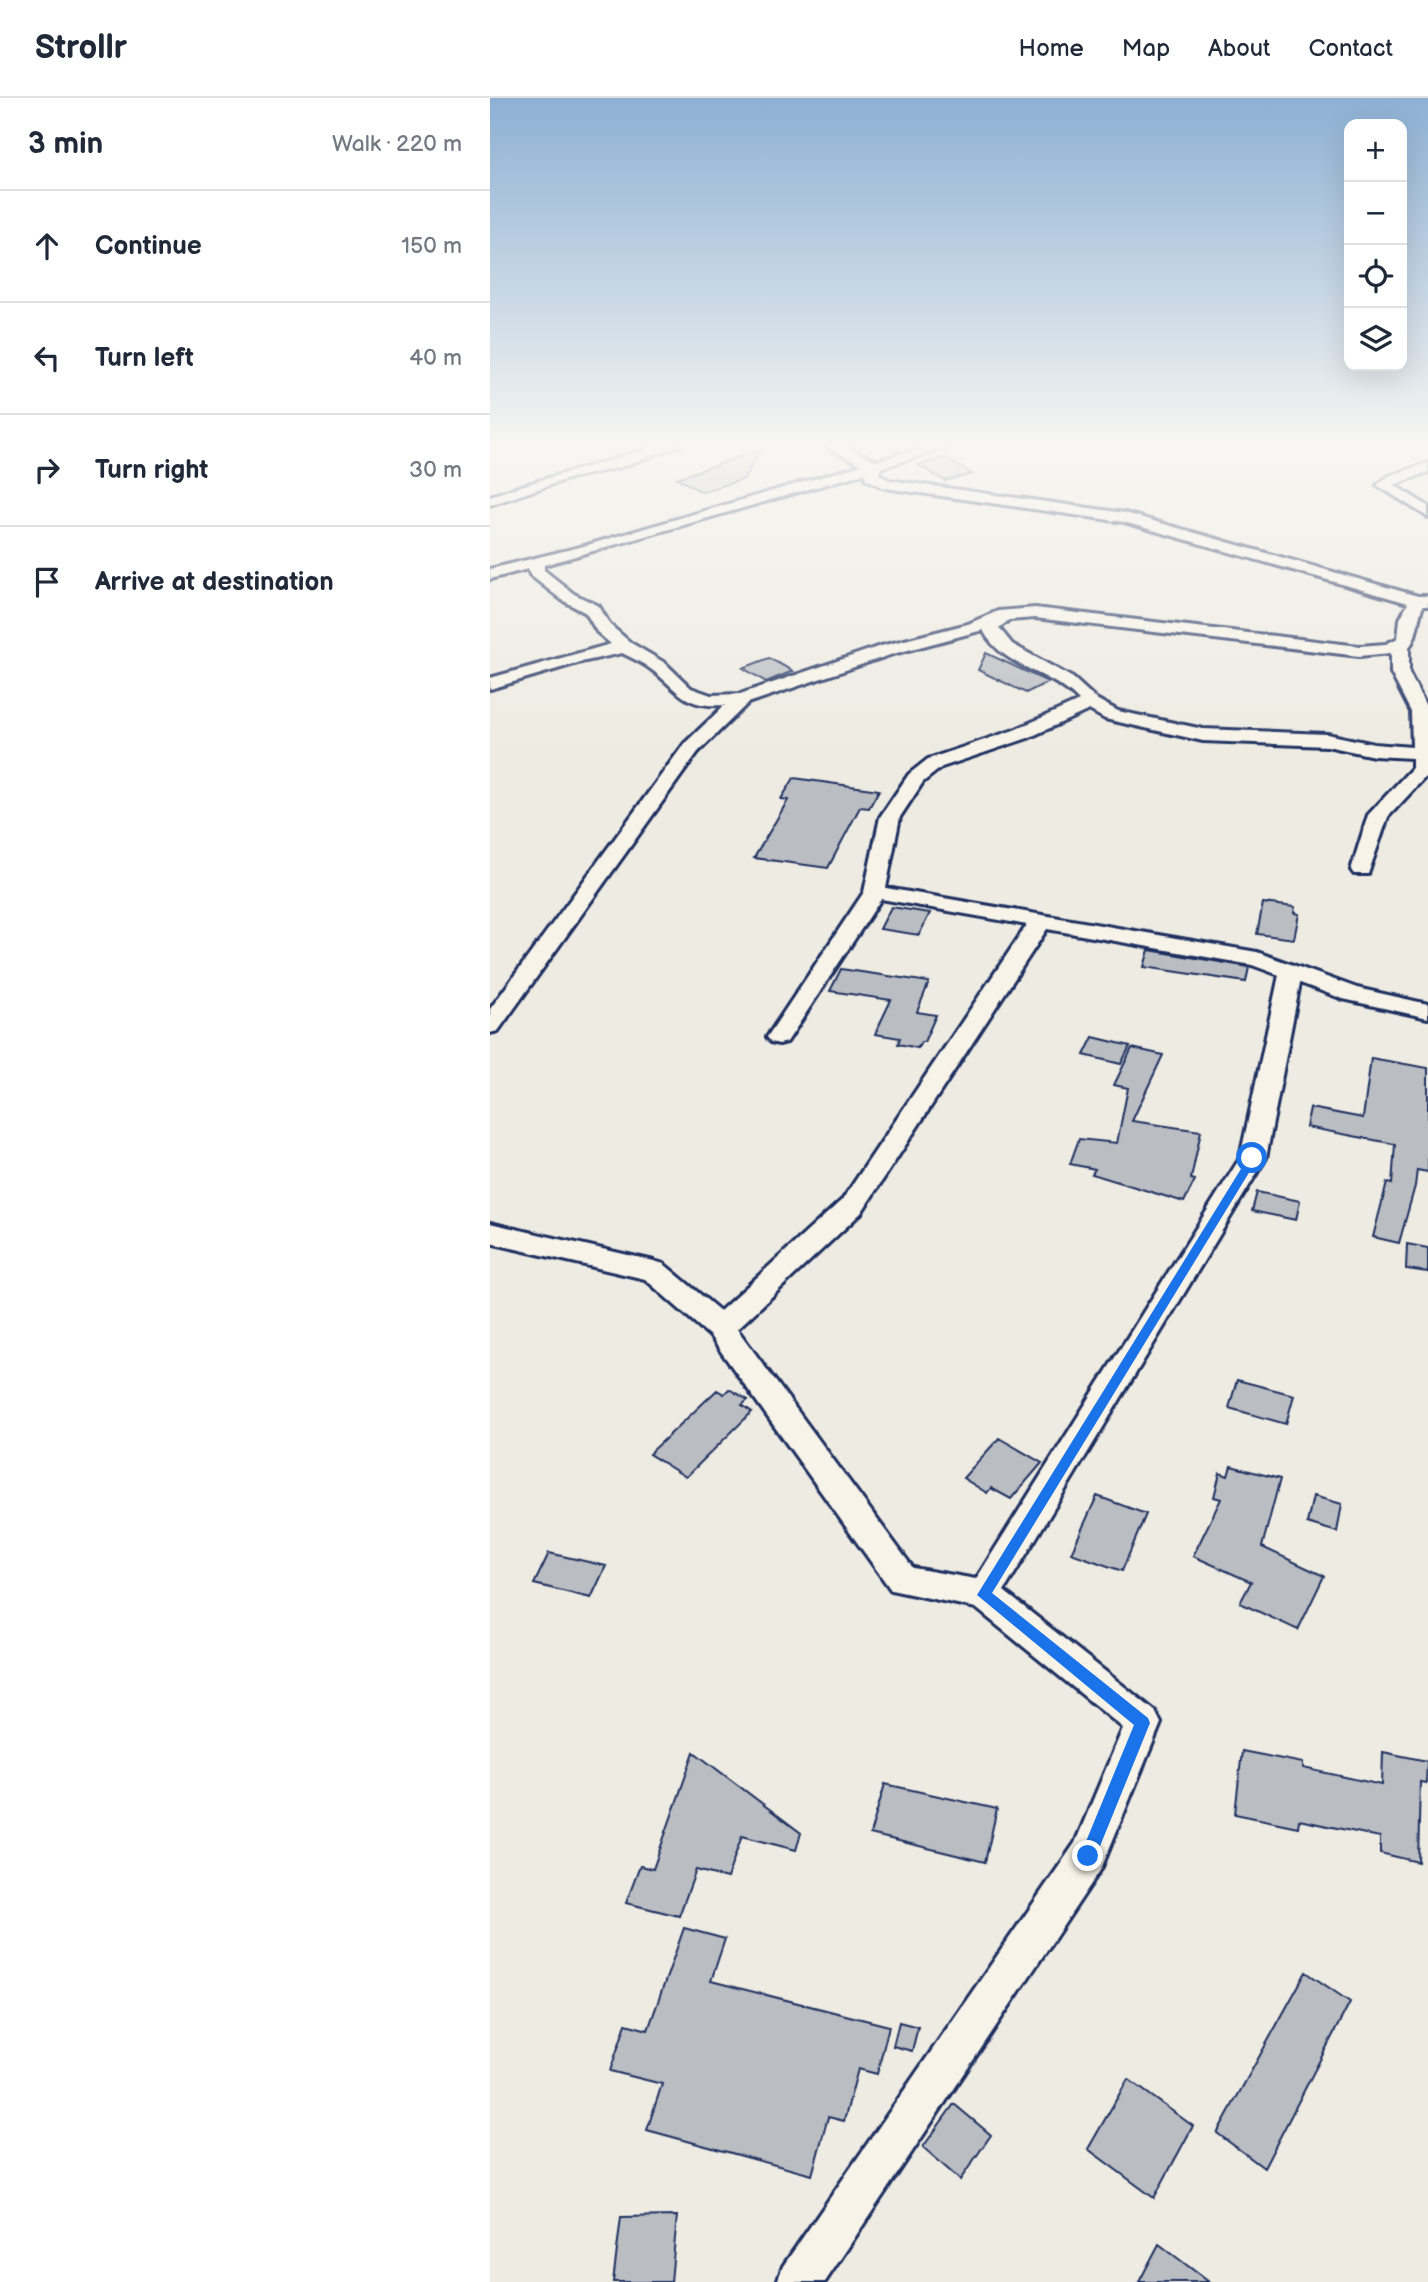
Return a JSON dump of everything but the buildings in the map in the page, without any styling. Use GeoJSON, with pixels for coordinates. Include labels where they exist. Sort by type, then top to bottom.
{"type":"FeatureCollection","features":[{"type":"Feature","properties":{"kind":"street"},"geometry":{"type":"LineString","coordinates":[[490,574],[595,547]]}},
{"type":"Feature","properties":{"kind":"street"},"geometry":{"type":"LineString","coordinates":[[536,564],[536,572],[568,597],[593,610],[603,628],[625,647],[659,667],[684,692],[709,701],[741,699],[887,650],[974,628],[1004,615],[1035,613],[1359,651],[1400,645],[1406,640],[1408,619],[1423,601],[1229,547]]}},
{"type":"Feature","properties":{"kind":"street"},"geometry":{"type":"LineString","coordinates":[[1004,615],[990,627],[992,634],[1012,653],[1046,668],[1084,693],[1090,703],[1112,715],[1203,735],[1327,740],[1374,750],[1421,753]]}},
{"type":"Feature","properties":{"kind":"street"},"geometry":{"type":"LineString","coordinates":[[1361,870],[1378,815],[1422,769],[1420,712],[1400,673],[1400,645]]}},
{"type":"Feature","properties":{"kind":"street"},"geometry":{"type":"LineString","coordinates":[[490,684],[570,661],[594,651],[625,647]]}},
{"type":"Feature","properties":{"kind":"street"},"geometry":{"type":"LineString","coordinates":[[490,1026],[691,748],[741,699]]}},
{"type":"Feature","properties":{"kind":"street"},"geometry":{"type":"LineString","coordinates":[[779,1037],[875,892],[890,817],[916,779],[935,763],[1021,734],[1090,703]]}},
{"type":"Feature","properties":{"kind":"street"},"geometry":{"type":"LineString","coordinates":[[875,892],[1257,959],[1352,994],[1428,1011]]}},
{"type":"Feature","properties":{"kind":"street"},"geometry":{"type":"LineString","coordinates":[[720,1328],[852,1206],[1041,921]]}},
{"type":"Feature","properties":{"kind":"street"},"geometry":{"type":"LineString","coordinates":[[984,1595],[1252,1158],[1290,971]]}},
{"type":"Feature","properties":{"kind":"street"},"geometry":{"type":"LineString","coordinates":[[490,1233],[654,1271],[720,1328],[903,1580],[984,1595],[1143,1723],[1088,1856],[799,2282]]}},
{"type":"Feature","properties":{"kind":"route"},"geometry":{"type":"LineString","coordinates":[[1088,1856],[1143,1723],[984,1595],[1252,1158]]}}]}
